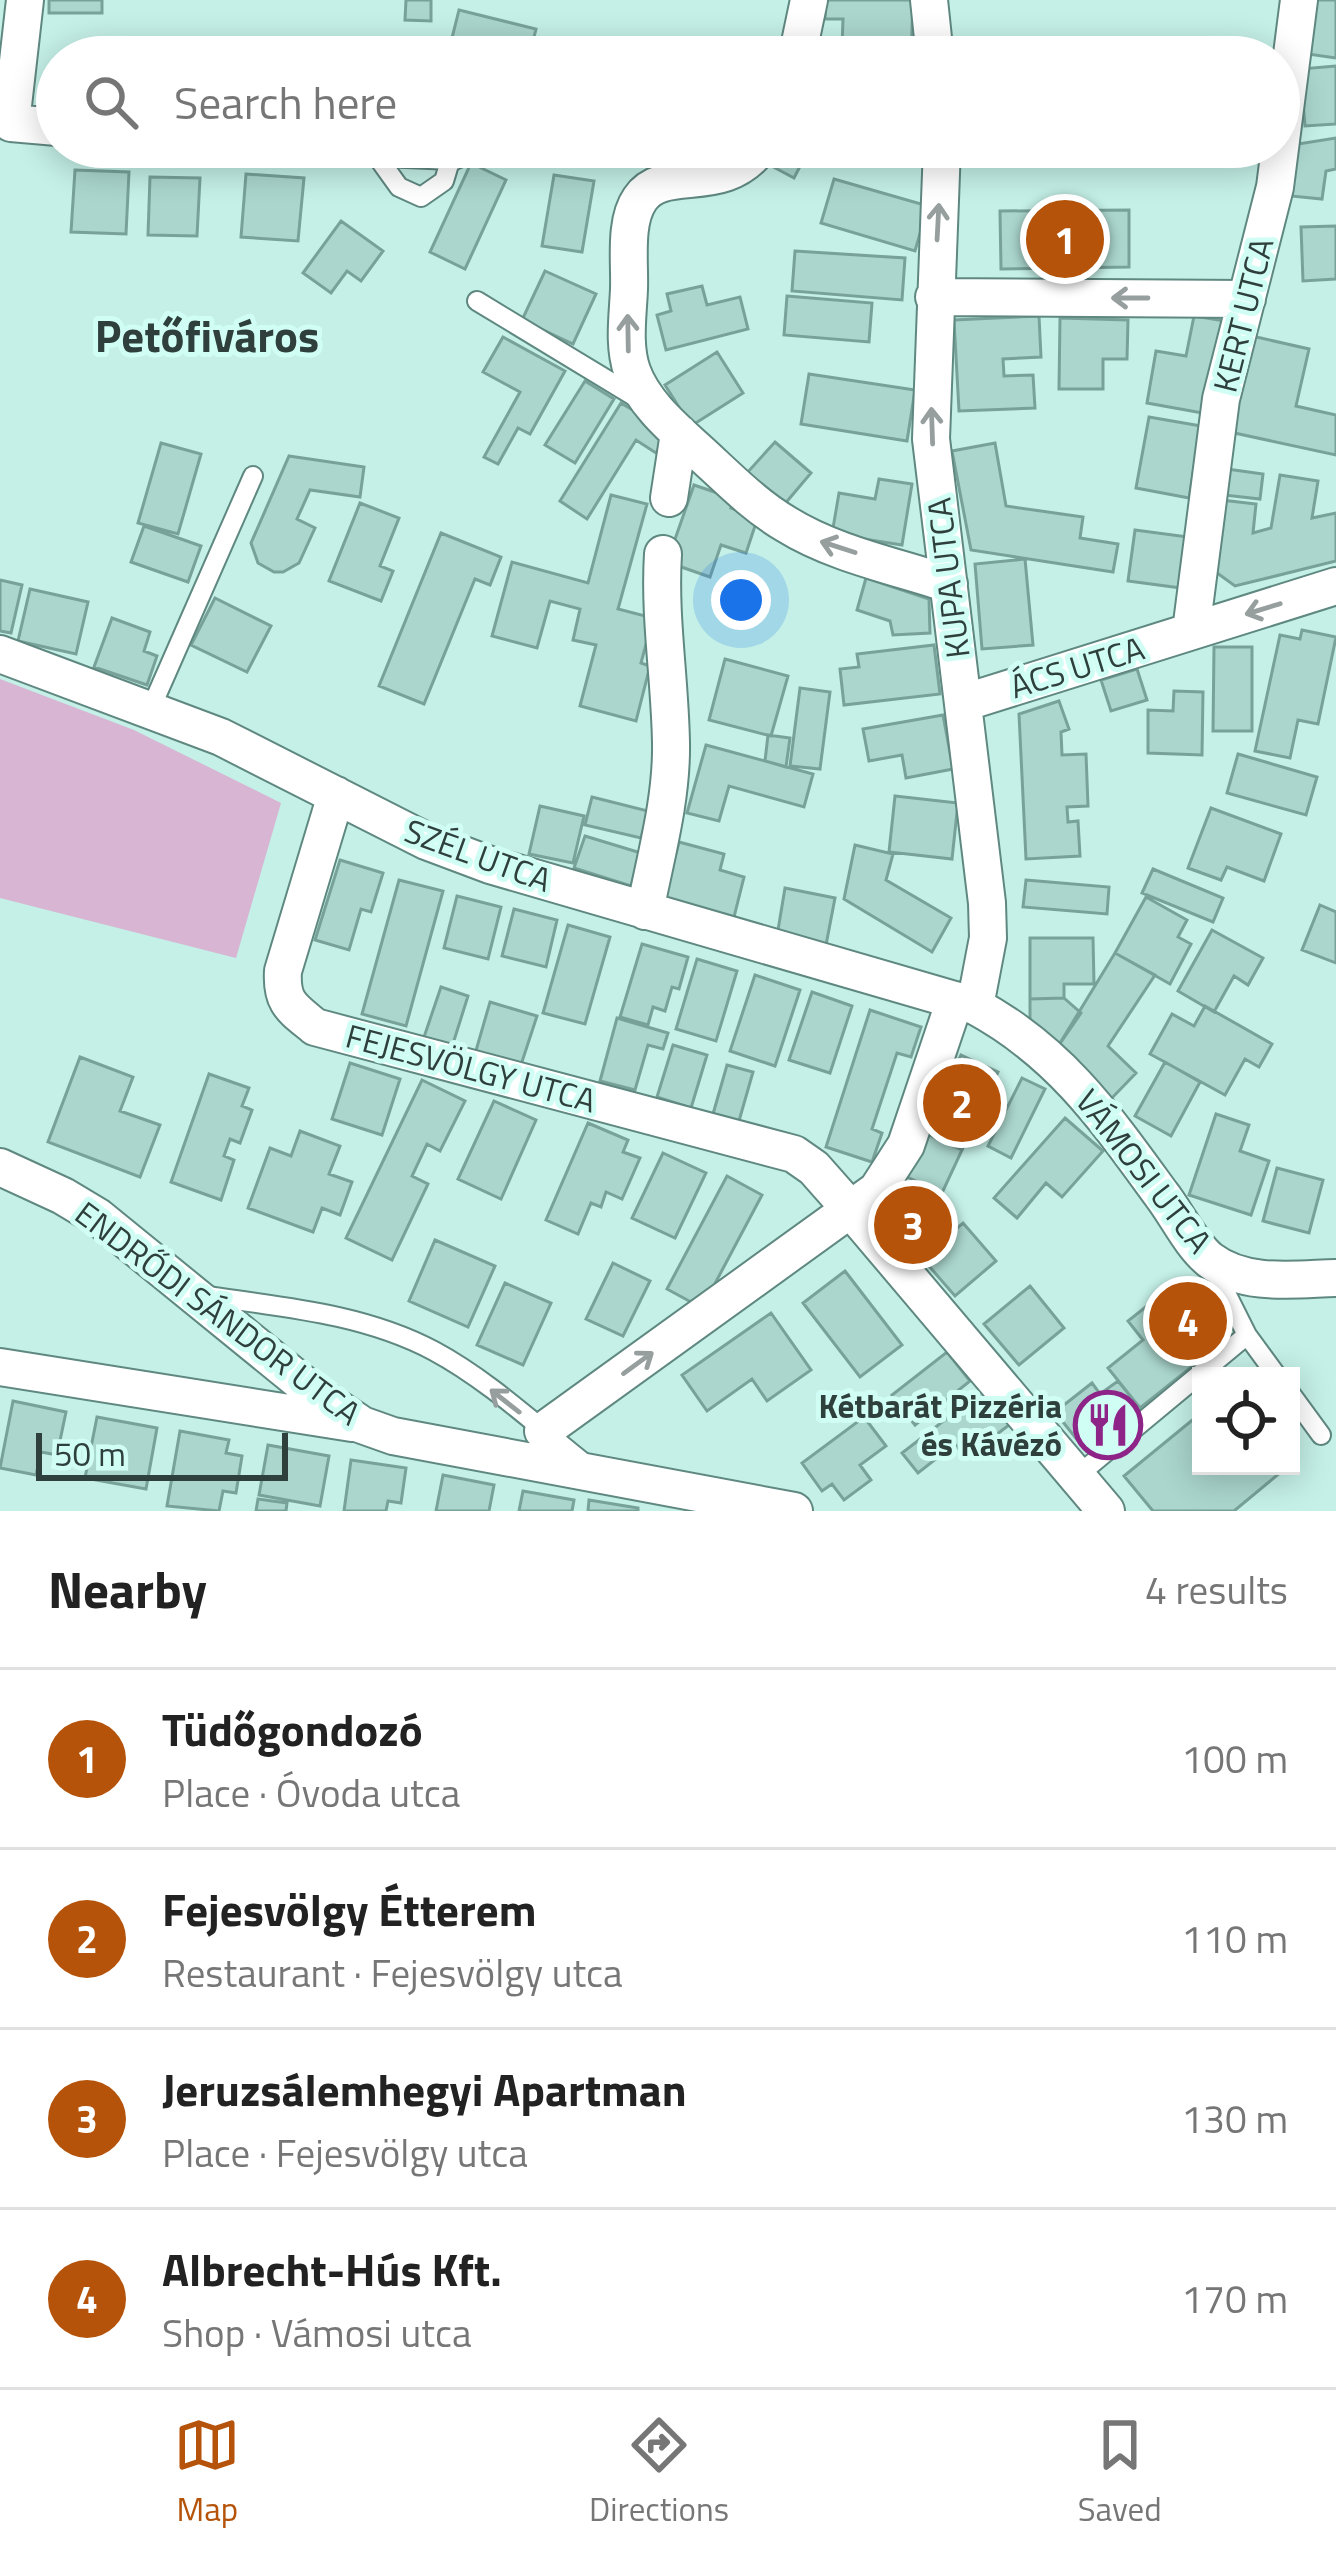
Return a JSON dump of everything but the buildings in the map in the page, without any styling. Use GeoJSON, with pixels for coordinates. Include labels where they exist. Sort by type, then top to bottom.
{"type":"FeatureCollection","features":[{"type":"Feature","properties":{"kind":"street"},"geometry":{"type":"LineString","coordinates":[[26,0],[11,123],[36,125]]}},
{"type":"Feature","properties":{"kind":"street"},"geometry":{"type":"LineString","coordinates":[[801,36],[809,0]]}},
{"type":"Feature","properties":{"kind":"street"},"geometry":{"type":"LineString","coordinates":[[929,0],[933,36]]}},
{"type":"Feature","properties":{"kind":"street","name":"KERT UTCA"},"geometry":{"type":"LineString","coordinates":[[1295,36],[1299,0]]}},
{"type":"Feature","properties":{"kind":"street"},"geometry":{"type":"LineString","coordinates":[[738,168],[726,176],[664,182],[641,196],[632,221],[627,342],[632,371],[666,420],[786,525],[949,584]]}},
{"type":"Feature","properties":{"kind":"street","name":"KUPA UTCA"},"geometry":{"type":"LineString","coordinates":[[941,168],[932,439],[988,903],[988,938],[965,1003]]}},
{"type":"Feature","properties":{"kind":"street","name":"KERT UTCA"},"geometry":{"type":"LineString","coordinates":[[1191,632],[1221,398],[1279,168]]}},
{"type":"Feature","properties":{"kind":"street"},"geometry":{"type":"LineString","coordinates":[[934,297],[1247,299]]}},
{"type":"Feature","properties":{"kind":"street"},"geometry":{"type":"LineString","coordinates":[[666,420],[669,498]]}},
{"type":"Feature","properties":{"kind":"street"},"geometry":{"type":"LineString","coordinates":[[645,910],[670,784],[663,554]]}},
{"type":"Feature","properties":{"kind":"street","name":"ÁCS UTCA"},"geometry":{"type":"LineString","coordinates":[[963,703],[1336,586]]}},
{"type":"Feature","properties":{"kind":"street","name":"SZÉL UTCA"},"geometry":{"type":"LineString","coordinates":[[0,654],[221,737],[426,841],[490,865],[965,1003]]}},
{"type":"Feature","properties":{"kind":"street","name":"FEJESVÖLGY UTCA"},"geometry":{"type":"LineString","coordinates":[[336,795],[283,970],[281,990],[291,1008],[315,1027],[794,1154],[814,1168],[852,1211],[1106,1511]]}},
{"type":"Feature","properties":{"kind":"street"},"geometry":{"type":"LineString","coordinates":[[543,1431],[877,1190],[906,1145],[965,1003]]}},
{"type":"Feature","properties":{"kind":"street","name":"VÁMOSI UTCA"},"geometry":{"type":"LineString","coordinates":[[965,1003],[1017,1029],[1062,1067],[1209,1259],[1270,1280],[1336,1278]]}},
{"type":"Feature","properties":{"kind":"street","name":"ENDRŐDI SÁNDOR UTCA"},"geometry":{"type":"LineString","coordinates":[[0,1167],[98,1217],[313,1392],[362,1425],[394,1436],[794,1511]]}},
{"type":"Feature","properties":{"kind":"street"},"geometry":{"type":"LineString","coordinates":[[0,1367],[362,1425]]}},
{"type":"Feature","properties":{"kind":"lane"},"geometry":{"type":"LineString","coordinates":[[477,301],[666,420]]}},
{"type":"Feature","properties":{"kind":"lane"},"geometry":{"type":"LineString","coordinates":[[151,708],[253,476]]}},
{"type":"Feature","properties":{"kind":"lane"},"geometry":{"type":"LineString","coordinates":[[1209,1259],[1247,1335],[1270,1367]]}},
{"type":"Feature","properties":{"kind":"lane"},"geometry":{"type":"LineString","coordinates":[[192,1294],[324,1314],[428,1348],[476,1378],[597,1474]]}},
{"type":"Feature","properties":{"kind":"lane"},"geometry":{"type":"LineString","coordinates":[[1077,1476],[1247,1335]]}},
{"type":"Feature","properties":{"kind":"lane"},"geometry":{"type":"LineString","coordinates":[[1300,1406],[1321,1435]]}},
{"type":"Feature","properties":{"kind":"shaded area"},"geometry":{"type":"Polygon","coordinates":[[[0,679],[134,730],[281,803],[236,958],[0,898],[0,679]]]}},
{"type":"Feature","properties":{"kind":"place","name":"Tüdőgondozó"},"geometry":{"type":"Point","coordinates":[1065,239]}},
{"type":"Feature","properties":{"kind":"place","name":"Fejesvölgy Étterem"},"geometry":{"type":"Point","coordinates":[962,1103]}},
{"type":"Feature","properties":{"kind":"place","name":"Jeruzsálemhegyi Apartman"},"geometry":{"type":"Point","coordinates":[913,1225]}},
{"type":"Feature","properties":{"kind":"place","name":"Albrecht-Hús Kft."},"geometry":{"type":"Point","coordinates":[1188,1321]}},
{"type":"Feature","properties":{"kind":"place","name":"Kétbarát Pizzéria és Kávézó"},"geometry":{"type":"Point","coordinates":[1108,1425]}},
{"type":"Feature","properties":{"kind":"district","name":"Petőfiváros"},"geometry":{"type":"Point","coordinates":[207,335]}}]}
